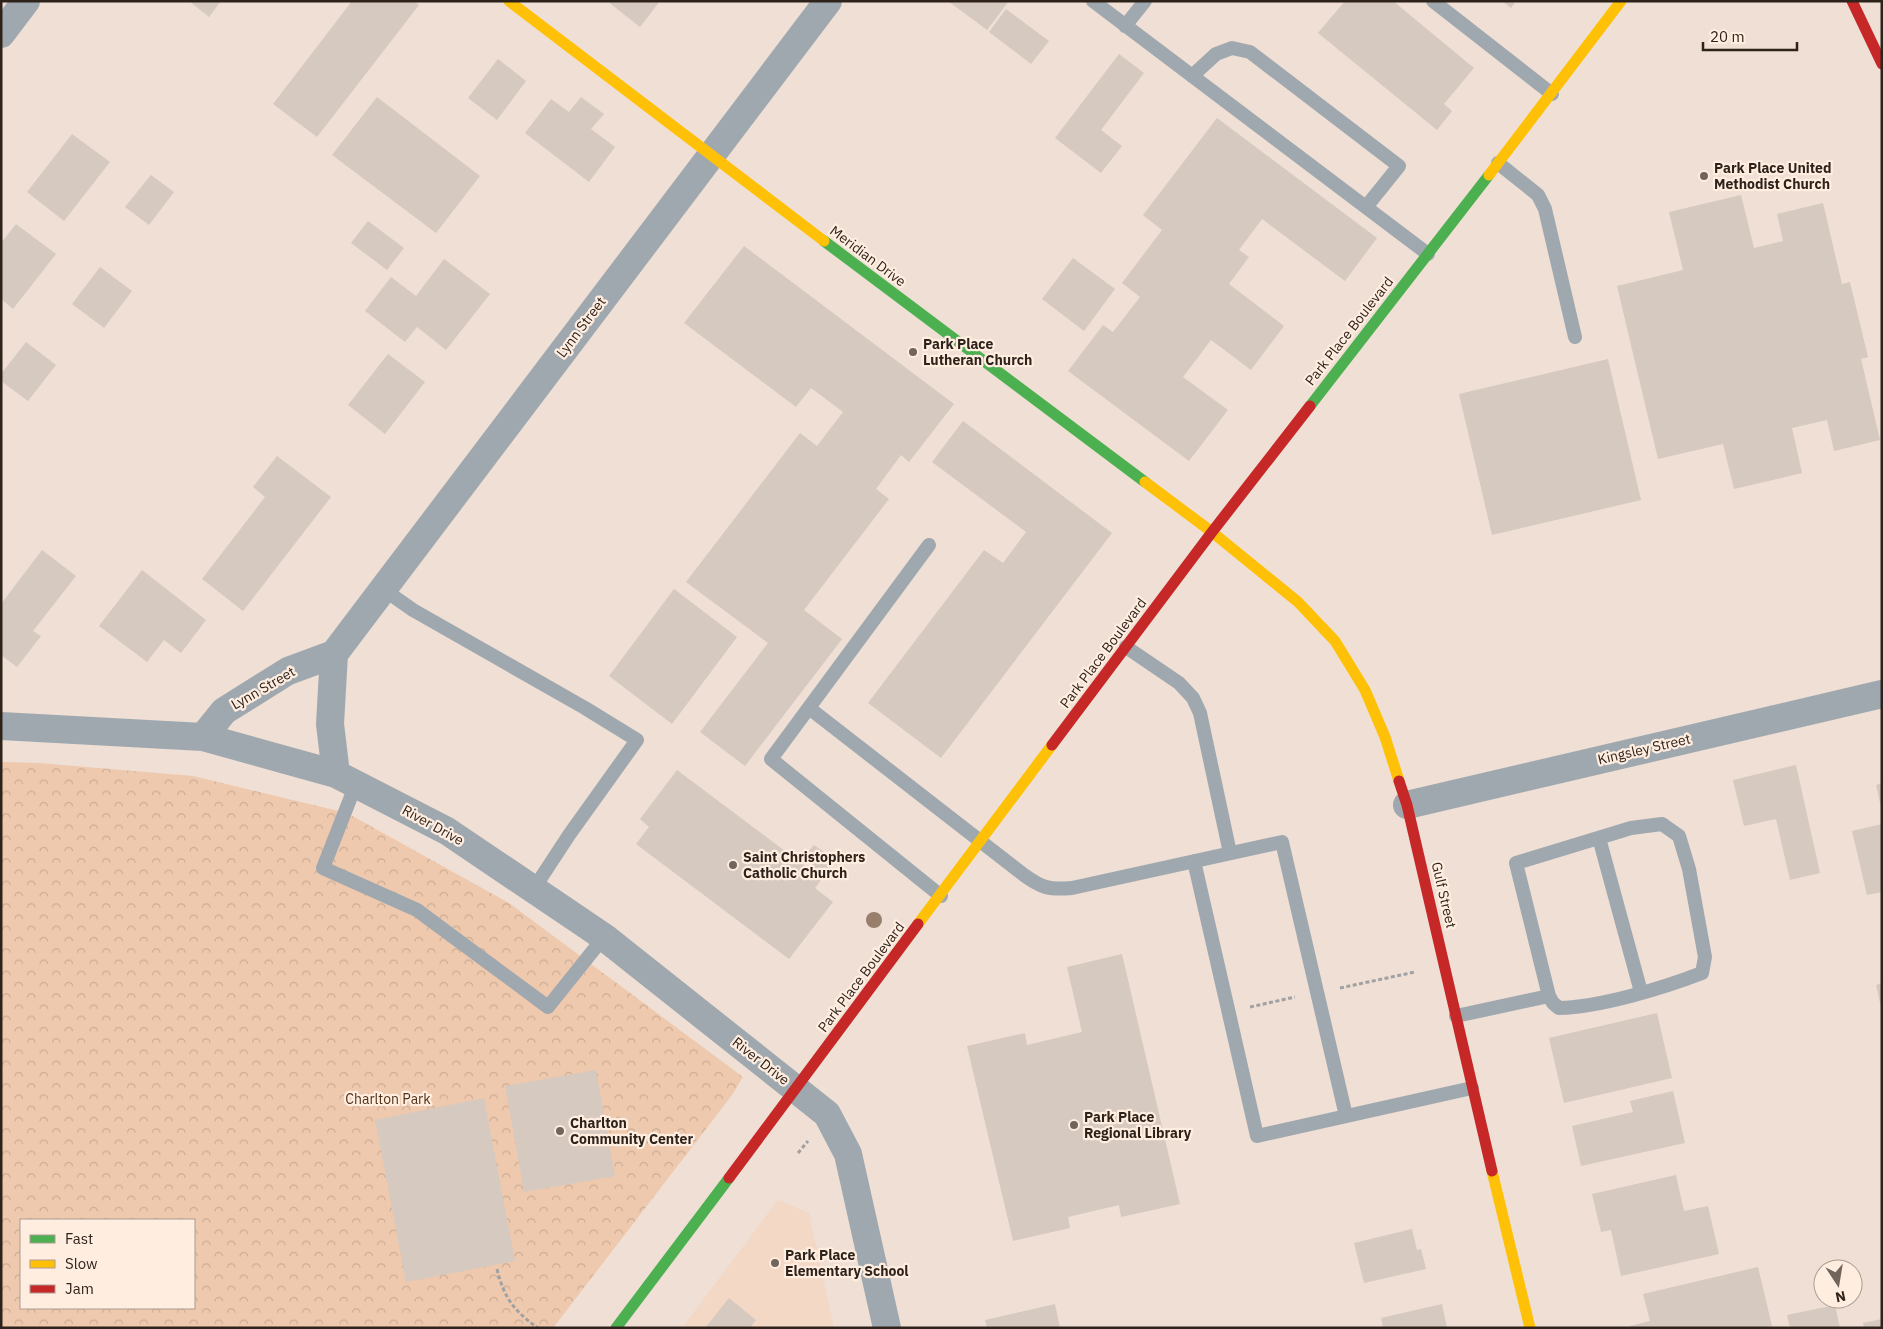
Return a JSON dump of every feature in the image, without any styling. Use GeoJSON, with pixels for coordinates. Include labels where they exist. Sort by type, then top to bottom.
{"type":"FeatureCollection","features":[{"type":"Feature","properties":{"kind":"street"},"geometry":{"type":"LineString","coordinates":[[1,34],[26,1]]}},
{"type":"Feature","properties":{"kind":"street","name":"Meridian Drive"},"geometry":{"type":"LineString","coordinates":[[509,1],[710,156],[1212,532]]}},
{"type":"Feature","properties":{"kind":"street","name":"Lynn Street"},"geometry":{"type":"LineString","coordinates":[[203,737],[224,711],[288,671],[334,654],[828,1]]}},
{"type":"Feature","properties":{"kind":"street","name":"Park Place Boulevard"},"geometry":{"type":"LineString","coordinates":[[616,1328],[1212,532],[1552,94],[1621,1]]}},
{"type":"Feature","properties":{"kind":"street"},"geometry":{"type":"LineString","coordinates":[[1852,1],[1882,64]]}},
{"type":"Feature","properties":{"kind":"street","name":"Gulf Street"},"geometry":{"type":"LineString","coordinates":[[1212,532],[1298,602],[1335,641],[1365,690],[1385,737],[1407,805],[1472,1088],[1530,1328]]}},
{"type":"Feature","properties":{"kind":"street"},"geometry":{"type":"LineString","coordinates":[[334,654],[330,724],[346,779]]}},
{"type":"Feature","properties":{"kind":"street","name":"Kingsley Street"},"geometry":{"type":"LineString","coordinates":[[1407,805],[1882,694]]}},
{"type":"Feature","properties":{"kind":"street","name":"River Drive"},"geometry":{"type":"LineString","coordinates":[[1,726],[203,737],[346,779],[447,831],[604,937],[827,1114],[848,1154],[887,1328]]}},
{"type":"Feature","properties":{"kind":"lane"},"geometry":{"type":"LineString","coordinates":[[1093,1],[1428,254]]}},
{"type":"Feature","properties":{"kind":"lane"},"geometry":{"type":"LineString","coordinates":[[1125,26],[1145,1]]}},
{"type":"Feature","properties":{"kind":"lane"},"geometry":{"type":"LineString","coordinates":[[1433,1],[1552,94]]}},
{"type":"Feature","properties":{"kind":"lane"},"geometry":{"type":"LineString","coordinates":[[1192,76],[1216,54],[1232,48],[1250,52],[1399,166],[1366,207]]}},
{"type":"Feature","properties":{"kind":"lane"},"geometry":{"type":"LineString","coordinates":[[1498,163],[1538,195],[1545,209],[1575,337]]}},
{"type":"Feature","properties":{"kind":"lane"},"geometry":{"type":"LineString","coordinates":[[929,545],[771,759],[940,896]]}},
{"type":"Feature","properties":{"kind":"lane"},"geometry":{"type":"LineString","coordinates":[[383,589],[412,610],[585,708],[637,740],[569,835],[533,890]]}},
{"type":"Feature","properties":{"kind":"lane"},"geometry":{"type":"LineString","coordinates":[[1126,647],[1179,683],[1193,698],[1200,713],[1230,853]]}},
{"type":"Feature","properties":{"kind":"lane"},"geometry":{"type":"LineString","coordinates":[[809,708],[980,843],[1037,884],[1055,890],[1072,888],[1282,842],[1346,1116]]}},
{"type":"Feature","properties":{"kind":"lane"},"geometry":{"type":"LineString","coordinates":[[346,779],[324,868],[417,910],[548,1007],[604,937]]}},
{"type":"Feature","properties":{"kind":"lane"},"geometry":{"type":"LineString","coordinates":[[1662,824],[1679,836],[1689,869],[1705,956],[1702,973],[1642,992],[1574,1008],[1559,1008],[1552,1003],[1516,863],[1631,828],[1662,824]]}},
{"type":"Feature","properties":{"kind":"lane"},"geometry":{"type":"LineString","coordinates":[[1599,838],[1642,992]]}},
{"type":"Feature","properties":{"kind":"lane"},"geometry":{"type":"LineString","coordinates":[[1194,861],[1257,1136],[1472,1088]]}},
{"type":"Feature","properties":{"kind":"lane"},"geometry":{"type":"LineString","coordinates":[[1456,1016],[1549,996]]}},
{"type":"Feature","properties":{"kind":"path"},"geometry":{"type":"LineString","coordinates":[[798,1153],[810,1138]]}},
{"type":"Feature","properties":{"kind":"path"},"geometry":{"type":"LineString","coordinates":[[497,1269],[502,1289],[512,1306],[525,1319],[538,1328]]}},
{"type":"Feature","properties":{"kind":"shaded area","name":"Park Place Elementary School"},"geometry":{"type":"Polygon","coordinates":[[[778,1200],[809,1213],[834,1328],[682,1328],[778,1200]]]}},
{"type":"Feature","properties":{"kind":"green space","name":"Charlton Park"},"geometry":{"type":"Polygon","coordinates":[[[1,762],[39,763],[193,776],[347,813],[509,903],[743,1077],[732,1095],[553,1328],[1,1328],[1,762]]]}},
{"type":"Feature","properties":{"kind":"building"},"geometry":{"type":"Polygon","coordinates":[[[189,1],[221,1],[209,17],[189,1]]]}},
{"type":"Feature","properties":{"kind":"building"},"geometry":{"type":"Polygon","coordinates":[[[352,1],[414,1],[419,5],[317,137],[273,104],[352,1]]]}},
{"type":"Feature","properties":{"kind":"building"},"geometry":{"type":"Polygon","coordinates":[[[607,1],[660,1],[640,27],[607,1]]]}},
{"type":"Feature","properties":{"kind":"building"},"geometry":{"type":"Polygon","coordinates":[[[948,1],[1009,1],[987,30],[948,1]]]}},
{"type":"Feature","properties":{"kind":"building"},"geometry":{"type":"Polygon","coordinates":[[[1345,1],[1393,1],[1474,68],[1444,104],[1452,111],[1437,130],[1318,33],[1345,1]]]}},
{"type":"Feature","properties":{"kind":"building"},"geometry":{"type":"Polygon","coordinates":[[[1502,1],[1516,1],[1511,8],[1502,1]]]}},
{"type":"Feature","properties":{"kind":"building"},"geometry":{"type":"Polygon","coordinates":[[[1006,9],[1049,41],[1031,64],[989,32],[1006,9]]]}},
{"type":"Feature","properties":{"kind":"building"},"geometry":{"type":"Polygon","coordinates":[[[1119,54],[1144,73],[1101,130],[1122,146],[1101,173],[1055,138],[1119,54]]]}},
{"type":"Feature","properties":{"kind":"building"},"geometry":{"type":"Polygon","coordinates":[[[498,59],[526,81],[497,120],[468,98],[498,59]]]}},
{"type":"Feature","properties":{"kind":"building"},"geometry":{"type":"Polygon","coordinates":[[[377,97],[480,176],[436,233],[332,155],[377,97]]]}},
{"type":"Feature","properties":{"kind":"building"},"geometry":{"type":"Polygon","coordinates":[[[581,97],[604,114],[591,129],[615,147],[589,182],[525,133],[551,99],[569,112],[581,97]]]}},
{"type":"Feature","properties":{"kind":"building"},"geometry":{"type":"Polygon","coordinates":[[[1217,118],[1377,238],[1345,281],[1262,219],[1239,250],[1249,257],[1229,284],[1284,326],[1251,370],[1211,340],[1183,377],[1228,410],[1189,461],[1068,371],[1103,325],[1113,332],[1140,297],[1122,283],[1162,230],[1143,215],[1217,118]]]}},
{"type":"Feature","properties":{"kind":"building"},"geometry":{"type":"Polygon","coordinates":[[[72,134],[110,162],[64,221],[27,192],[72,134]]]}},
{"type":"Feature","properties":{"kind":"building"},"geometry":{"type":"Polygon","coordinates":[[[151,175],[174,192],[149,225],[125,207],[151,175]]]}},
{"type":"Feature","properties":{"kind":"building","name":"Park Place United Methodist Church"},"geometry":{"type":"Polygon","coordinates":[[[1741,195],[1754,248],[1783,241],[1777,214],[1823,203],[1842,284],[1850,282],[1868,357],[1861,359],[1880,440],[1834,451],[1827,420],[1792,428],[1802,473],[1734,489],[1723,444],[1658,459],[1617,286],[1683,270],[1669,212],[1741,195]]]}},
{"type":"Feature","properties":{"kind":"building"},"geometry":{"type":"Polygon","coordinates":[[[368,221],[404,248],[387,270],[351,243],[368,221]]]}},
{"type":"Feature","properties":{"kind":"building"},"geometry":{"type":"Polygon","coordinates":[[[16,224],[56,254],[13,309],[1,299],[1,243],[16,224]]]}},
{"type":"Feature","properties":{"kind":"building"},"geometry":{"type":"Polygon","coordinates":[[[744,246],[954,404],[909,462],[901,455],[876,489],[889,499],[804,610],[842,639],[745,766],[700,732],[768,643],[686,582],[800,433],[817,446],[843,412],[811,388],[796,407],[684,323],[744,246]]]}},
{"type":"Feature","properties":{"kind":"building"},"geometry":{"type":"Polygon","coordinates":[[[1073,258],[1115,289],[1084,331],[1042,299],[1073,258]]]}},
{"type":"Feature","properties":{"kind":"building"},"geometry":{"type":"Polygon","coordinates":[[[444,259],[490,294],[446,350],[417,327],[405,342],[365,311],[391,277],[416,296],[444,259]]]}},
{"type":"Feature","properties":{"kind":"building"},"geometry":{"type":"Polygon","coordinates":[[[100,267],[132,291],[104,328],[72,304],[100,267]]]}},
{"type":"Feature","properties":{"kind":"building"},"geometry":{"type":"Polygon","coordinates":[[[26,342],[56,365],[28,401],[1,381],[1,374],[26,342]]]}},
{"type":"Feature","properties":{"kind":"building"},"geometry":{"type":"Polygon","coordinates":[[[388,354],[425,382],[385,434],[348,405],[388,354]]]}},
{"type":"Feature","properties":{"kind":"building"},"geometry":{"type":"Polygon","coordinates":[[[1608,359],[1641,500],[1492,535],[1459,394],[1608,359]]]}},
{"type":"Feature","properties":{"kind":"building"},"geometry":{"type":"Polygon","coordinates":[[[963,421],[1112,533],[941,758],[868,703],[984,550],[1003,563],[1026,532],[932,462],[963,421]]]}},
{"type":"Feature","properties":{"kind":"building"},"geometry":{"type":"Polygon","coordinates":[[[277,456],[331,497],[243,611],[202,579],[265,497],[253,487],[277,456]]]}},
{"type":"Feature","properties":{"kind":"building"},"geometry":{"type":"Polygon","coordinates":[[[42,550],[76,576],[33,631],[41,636],[17,667],[1,655],[1,604],[42,550]]]}},
{"type":"Feature","properties":{"kind":"building"},"geometry":{"type":"Polygon","coordinates":[[[142,570],[206,620],[181,653],[164,640],[147,662],[99,626],[142,570]]]}},
{"type":"Feature","properties":{"kind":"building"},"geometry":{"type":"Polygon","coordinates":[[[674,589],[737,637],[672,724],[609,676],[674,589]]]}},
{"type":"Feature","properties":{"kind":"building"},"geometry":{"type":"Polygon","coordinates":[[[1796,765],[1820,873],[1790,880],[1776,819],[1744,826],[1733,780],[1796,765]]]}},
{"type":"Feature","properties":{"kind":"building","name":"Saint Christophers Catholic Church"},"geometry":{"type":"Polygon","coordinates":[[[677,770],[809,869],[816,859],[808,852],[814,845],[836,860],[815,888],[833,902],[789,959],[636,844],[649,827],[640,819],[677,770]]]}},
{"type":"Feature","properties":{"kind":"building"},"geometry":{"type":"Polygon","coordinates":[[[1882,783],[1882,807],[1881,807],[1876,785],[1882,783]]]}},
{"type":"Feature","properties":{"kind":"building"},"geometry":{"type":"Polygon","coordinates":[[[1882,824],[1882,892],[1867,895],[1852,831],[1882,824]]]}},
{"type":"Feature","properties":{"kind":"building","name":"Park Place Regional Library"},"geometry":{"type":"Polygon","coordinates":[[[1122,954],[1180,1204],[1121,1217],[1119,1205],[1068,1217],[1070,1228],[1013,1241],[967,1046],[1025,1033],[1027,1045],[1082,1032],[1067,967],[1122,954]]]}},
{"type":"Feature","properties":{"kind":"building"},"geometry":{"type":"Polygon","coordinates":[[[1882,983],[1882,1007],[1881,1007],[1876,985],[1882,983]]]}},
{"type":"Feature","properties":{"kind":"building"},"geometry":{"type":"Polygon","coordinates":[[[1657,1013],[1672,1078],[1564,1103],[1549,1038],[1657,1013]]]}},
{"type":"Feature","properties":{"kind":"building","name":"Charlton Community Center"},"geometry":{"type":"Polygon","coordinates":[[[596,1070],[615,1176],[524,1192],[505,1086],[596,1070]]]}},
{"type":"Feature","properties":{"kind":"building"},"geometry":{"type":"Polygon","coordinates":[[[1673,1091],[1685,1143],[1581,1166],[1572,1126],[1633,1112],[1630,1101],[1673,1091]]]}},
{"type":"Feature","properties":{"kind":"building"},"geometry":{"type":"Polygon","coordinates":[[[484,1098],[515,1261],[406,1282],[375,1120],[484,1098]]]}},
{"type":"Feature","properties":{"kind":"building"},"geometry":{"type":"Polygon","coordinates":[[[1676,1175],[1684,1211],[1708,1206],[1719,1254],[1621,1276],[1611,1230],[1601,1232],[1592,1194],[1676,1175]]]}},
{"type":"Feature","properties":{"kind":"building"},"geometry":{"type":"Polygon","coordinates":[[[1412,1229],[1417,1250],[1421,1249],[1426,1269],[1364,1283],[1354,1243],[1412,1229]]]}},
{"type":"Feature","properties":{"kind":"building"},"geometry":{"type":"Polygon","coordinates":[[[1758,1267],[1772,1326],[1765,1328],[1630,1328],[1630,1326],[1650,1321],[1643,1294],[1758,1267]]]}},
{"type":"Feature","properties":{"kind":"building"},"geometry":{"type":"Polygon","coordinates":[[[729,1298],[756,1320],[750,1328],[705,1328],[729,1298]]]}},
{"type":"Feature","properties":{"kind":"building"},"geometry":{"type":"Polygon","coordinates":[[[1055,1304],[1060,1328],[987,1328],[985,1320],[1055,1304]]]}},
{"type":"Feature","properties":{"kind":"building"},"geometry":{"type":"Polygon","coordinates":[[[1442,1304],[1447,1328],[1383,1328],[1381,1318],[1442,1304]]]}},
{"type":"Feature","properties":{"kind":"building"},"geometry":{"type":"Polygon","coordinates":[[[1816,1309],[1836,1309],[1840,1328],[1790,1328],[1787,1315],[1816,1309]]]}},
{"type":"Feature","properties":{"kind":"building"},"geometry":{"type":"Polygon","coordinates":[[[1882,1319],[1882,1328],[1864,1328],[1863,1323],[1882,1319]]]}},
{"type":"Feature","properties":{"kind":"traffic: fast"},"geometry":{"type":"LineString","coordinates":[[1310,406],[1489,175]]}},
{"type":"Feature","properties":{"kind":"traffic: fast"},"geometry":{"type":"LineString","coordinates":[[824,241],[1145,482]]}},
{"type":"Feature","properties":{"kind":"traffic: fast"},"geometry":{"type":"LineString","coordinates":[[616,1328],[729,1178]]}},
{"type":"Feature","properties":{"kind":"traffic: slow"},"geometry":{"type":"LineString","coordinates":[[509,1],[824,241]]}},
{"type":"Feature","properties":{"kind":"traffic: slow"},"geometry":{"type":"LineString","coordinates":[[1489,175],[1621,1]]}},
{"type":"Feature","properties":{"kind":"traffic: slow"},"geometry":{"type":"LineString","coordinates":[[1145,482],[1212,532],[1298,602],[1335,641],[1365,690],[1385,737],[1399,781]]}},
{"type":"Feature","properties":{"kind":"traffic: slow"},"geometry":{"type":"LineString","coordinates":[[918,924],[1052,745]]}},
{"type":"Feature","properties":{"kind":"traffic: slow"},"geometry":{"type":"LineString","coordinates":[[1492,1171],[1530,1328]]}},
{"type":"Feature","properties":{"kind":"traffic: jam"},"geometry":{"type":"LineString","coordinates":[[1852,1],[1882,64]]}},
{"type":"Feature","properties":{"kind":"traffic: jam"},"geometry":{"type":"LineString","coordinates":[[1052,745],[1212,532],[1310,406]]}},
{"type":"Feature","properties":{"kind":"traffic: jam"},"geometry":{"type":"LineString","coordinates":[[1399,781],[1407,805],[1492,1171]]}},
{"type":"Feature","properties":{"kind":"traffic: jam"},"geometry":{"type":"LineString","coordinates":[[729,1178],[918,924]]}},
{"type":"Feature","properties":{"kind":"place","name":"Park Place United Methodist Church"},"geometry":{"type":"Point","coordinates":[1704,176]}},
{"type":"Feature","properties":{"kind":"place","name":"Park Place Lutheran Church"},"geometry":{"type":"Point","coordinates":[913,352]}},
{"type":"Feature","properties":{"kind":"place","name":"Saint Christophers Catholic Church"},"geometry":{"type":"Point","coordinates":[733,865]}},
{"type":"Feature","properties":{"kind":"place","name":"Park Place Regional Library"},"geometry":{"type":"Point","coordinates":[1074,1125]}},
{"type":"Feature","properties":{"kind":"place","name":"Charlton Community Center"},"geometry":{"type":"Point","coordinates":[560,1131]}},
{"type":"Feature","properties":{"kind":"place","name":"Park Place Elementary School"},"geometry":{"type":"Point","coordinates":[775,1263]}}]}
